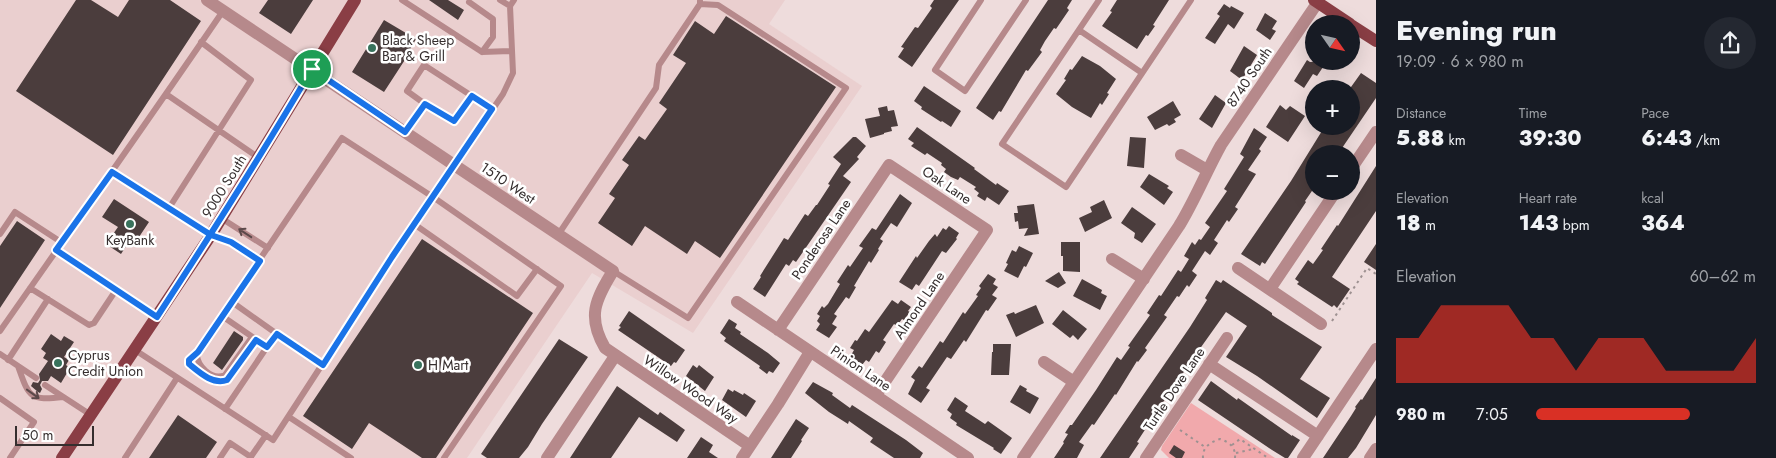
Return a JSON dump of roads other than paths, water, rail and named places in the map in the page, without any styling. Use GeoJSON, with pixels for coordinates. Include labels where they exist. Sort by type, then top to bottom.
{"type":"FeatureCollection","features":[{"type":"Feature","properties":{"kind":"main road","name":"9000 South"},"geometry":{"type":"LineString","coordinates":[[62,458],[222,218],[355,0]]}},
{"type":"Feature","properties":{"kind":"main road"},"geometry":{"type":"LineString","coordinates":[[1316,1],[1337,15]]}},
{"type":"Feature","properties":{"kind":"main road"},"geometry":{"type":"LineString","coordinates":[[1360,31],[1376,41]]}},
{"type":"Feature","properties":{"kind":"street","name":"1510 West"},"geometry":{"type":"LineString","coordinates":[[207,0],[613,271]]}},
{"type":"Feature","properties":{"kind":"street","name":"8740 South"},"geometry":{"type":"LineString","coordinates":[[1023,458],[1144,279],[1188,210],[1221,145],[1316,1]]}},
{"type":"Feature","properties":{"kind":"street"},"geometry":{"type":"LineString","coordinates":[[1360,159],[1372,146],[1376,132]]}},
{"type":"Feature","properties":{"kind":"street"},"geometry":{"type":"LineString","coordinates":[[1181,155],[1207,170]]}},
{"type":"Feature","properties":{"kind":"street","name":"Oak Lane"},"geometry":{"type":"LineString","coordinates":[[889,165],[987,230]]}},
{"type":"Feature","properties":{"kind":"street","name":"Ponderosa Lane"},"geometry":{"type":"LineString","coordinates":[[778,330],[889,165]]}},
{"type":"Feature","properties":{"kind":"street"},"geometry":{"type":"LineString","coordinates":[[1270,290],[1330,200]]}},
{"type":"Feature","properties":{"kind":"street","name":"Almond Lane"},"geometry":{"type":"LineString","coordinates":[[876,395],[987,230]]}},
{"type":"Feature","properties":{"kind":"street"},"geometry":{"type":"LineString","coordinates":[[1112,259],[1144,279]]}},
{"type":"Feature","properties":{"kind":"street"},"geometry":{"type":"LineString","coordinates":[[1238,268],[1270,290],[1326,323]]}},
{"type":"Feature","properties":{"kind":"street","name":"Willow Wood Way"},"geometry":{"type":"LineString","coordinates":[[613,271],[601,290],[595,305],[595,322],[598,336],[605,348],[750,446]]}},
{"type":"Feature","properties":{"kind":"street","name":"Pinion Lane"},"geometry":{"type":"LineString","coordinates":[[737,302],[968,458]]}},
{"type":"Feature","properties":{"kind":"street","name":"Turtle Dove Lane"},"geometry":{"type":"LineString","coordinates":[[1151,456],[1226,338]]}},
{"type":"Feature","properties":{"kind":"street"},"geometry":{"type":"LineString","coordinates":[[1303,458],[1376,349]]}},
{"type":"Feature","properties":{"kind":"street"},"geometry":{"type":"LineString","coordinates":[[742,458],[810,352]]}},
{"type":"Feature","properties":{"kind":"street"},"geometry":{"type":"LineString","coordinates":[[547,458],[616,356]]}},
{"type":"Feature","properties":{"kind":"street"},"geometry":{"type":"LineString","coordinates":[[1044,362],[1074,382]]}},
{"type":"Feature","properties":{"kind":"street"},"geometry":{"type":"LineString","coordinates":[[1209,364],[1318,436]]}},
{"type":"Feature","properties":{"kind":"street"},"geometry":{"type":"LineString","coordinates":[[1370,458],[1376,449]]}},
{"type":"Feature","properties":{"kind":"lane"},"geometry":{"type":"LineString","coordinates":[[402,0],[482,52],[512,51]]}},
{"type":"Feature","properties":{"kind":"lane"},"geometry":{"type":"LineString","coordinates":[[135,350],[273,440],[414,224],[503,94],[512,73],[512,3],[500,0]]}},
{"type":"Feature","properties":{"kind":"lane"},"geometry":{"type":"LineString","coordinates":[[981,0],[936,70],[965,91],[1026,0]]}},
{"type":"Feature","properties":{"kind":"lane"},"geometry":{"type":"LineString","coordinates":[[1099,0],[1002,144],[1066,187],[1191,0]]}},
{"type":"Feature","properties":{"kind":"lane"},"geometry":{"type":"LineString","coordinates":[[469,1],[493,19],[493,37],[482,52]]}},
{"type":"Feature","properties":{"kind":"lane"},"geometry":{"type":"LineString","coordinates":[[558,235],[656,88],[659,65],[700,2],[718,5],[846,88],[688,318],[613,271]]}},
{"type":"Feature","properties":{"kind":"lane"},"geometry":{"type":"LineString","coordinates":[[0,331],[166,94],[222,10]]}},
{"type":"Feature","properties":{"kind":"lane"},"geometry":{"type":"LineString","coordinates":[[1079,30],[1142,73]]}},
{"type":"Feature","properties":{"kind":"lane"},"geometry":{"type":"LineString","coordinates":[[168,208],[220,131],[251,80],[201,42]]}},
{"type":"Feature","properties":{"kind":"lane"},"geometry":{"type":"LineString","coordinates":[[472,96],[454,121],[407,92],[424,65],[472,96],[492,109]]}},
{"type":"Feature","properties":{"kind":"lane"},"geometry":{"type":"LineString","coordinates":[[166,94],[259,158]]}},
{"type":"Feature","properties":{"kind":"lane"},"geometry":{"type":"LineString","coordinates":[[405,132],[425,104]]}},
{"type":"Feature","properties":{"kind":"lane"},"geometry":{"type":"LineString","coordinates":[[254,338],[225,375],[221,377],[215,376],[200,366],[197,358],[198,352],[342,138],[433,197],[561,286],[444,458]]}},
{"type":"Feature","properties":{"kind":"lane"},"geometry":{"type":"LineString","coordinates":[[112,172],[211,235],[231,242],[260,261]]}},
{"type":"Feature","properties":{"kind":"lane"},"geometry":{"type":"LineString","coordinates":[[0,234],[16,212],[61,242]]}},
{"type":"Feature","properties":{"kind":"lane"},"geometry":{"type":"LineString","coordinates":[[222,218],[268,248]]}},
{"type":"Feature","properties":{"kind":"lane"},"geometry":{"type":"LineString","coordinates":[[414,224],[517,296],[536,269]]}},
{"type":"Feature","properties":{"kind":"lane"},"geometry":{"type":"LineString","coordinates":[[56,250],[157,317]]}},
{"type":"Feature","properties":{"kind":"lane"},"geometry":{"type":"LineString","coordinates":[[30,288],[89,325],[92,325],[116,290]]}},
{"type":"Feature","properties":{"kind":"lane"},"geometry":{"type":"LineString","coordinates":[[8,360],[48,299]]}},
{"type":"Feature","properties":{"kind":"lane"},"geometry":{"type":"LineString","coordinates":[[232,302],[323,365]]}},
{"type":"Feature","properties":{"kind":"lane"},"geometry":{"type":"LineString","coordinates":[[222,316],[267,347]]}},
{"type":"Feature","properties":{"kind":"lane"},"geometry":{"type":"LineString","coordinates":[[225,409],[277,334]]}},
{"type":"Feature","properties":{"kind":"lane"},"geometry":{"type":"LineString","coordinates":[[0,354],[36,378]]}},
{"type":"Feature","properties":{"kind":"lane"},"geometry":{"type":"LineString","coordinates":[[18,366],[29,393],[40,399],[63,396]]}},
{"type":"Feature","properties":{"kind":"lane"},"geometry":{"type":"LineString","coordinates":[[125,458],[177,378]]}},
{"type":"Feature","properties":{"kind":"lane"},"geometry":{"type":"LineString","coordinates":[[45,385],[91,415]]}},
{"type":"Feature","properties":{"kind":"lane"},"geometry":{"type":"LineString","coordinates":[[0,398],[34,422],[10,458]]}},
{"type":"Feature","properties":{"kind":"lane"},"geometry":{"type":"LineString","coordinates":[[289,418],[351,458]]}},
{"type":"Feature","properties":{"kind":"lane"},"geometry":{"type":"LineString","coordinates":[[220,458],[230,443],[251,457],[266,435]]}},
{"type":"Feature","properties":{"kind":"place","name":"Black Sheep Bar & Grill"},"geometry":{"type":"Point","coordinates":[372,48]}},
{"type":"Feature","properties":{"kind":"place","name":"KeyBank"},"geometry":{"type":"Point","coordinates":[130,224]}},
{"type":"Feature","properties":{"kind":"place","name":"Cyprus Credit Union"},"geometry":{"type":"Point","coordinates":[58,363]}},
{"type":"Feature","properties":{"kind":"place","name":"H Mart"},"geometry":{"type":"Point","coordinates":[418,365]}}]}
